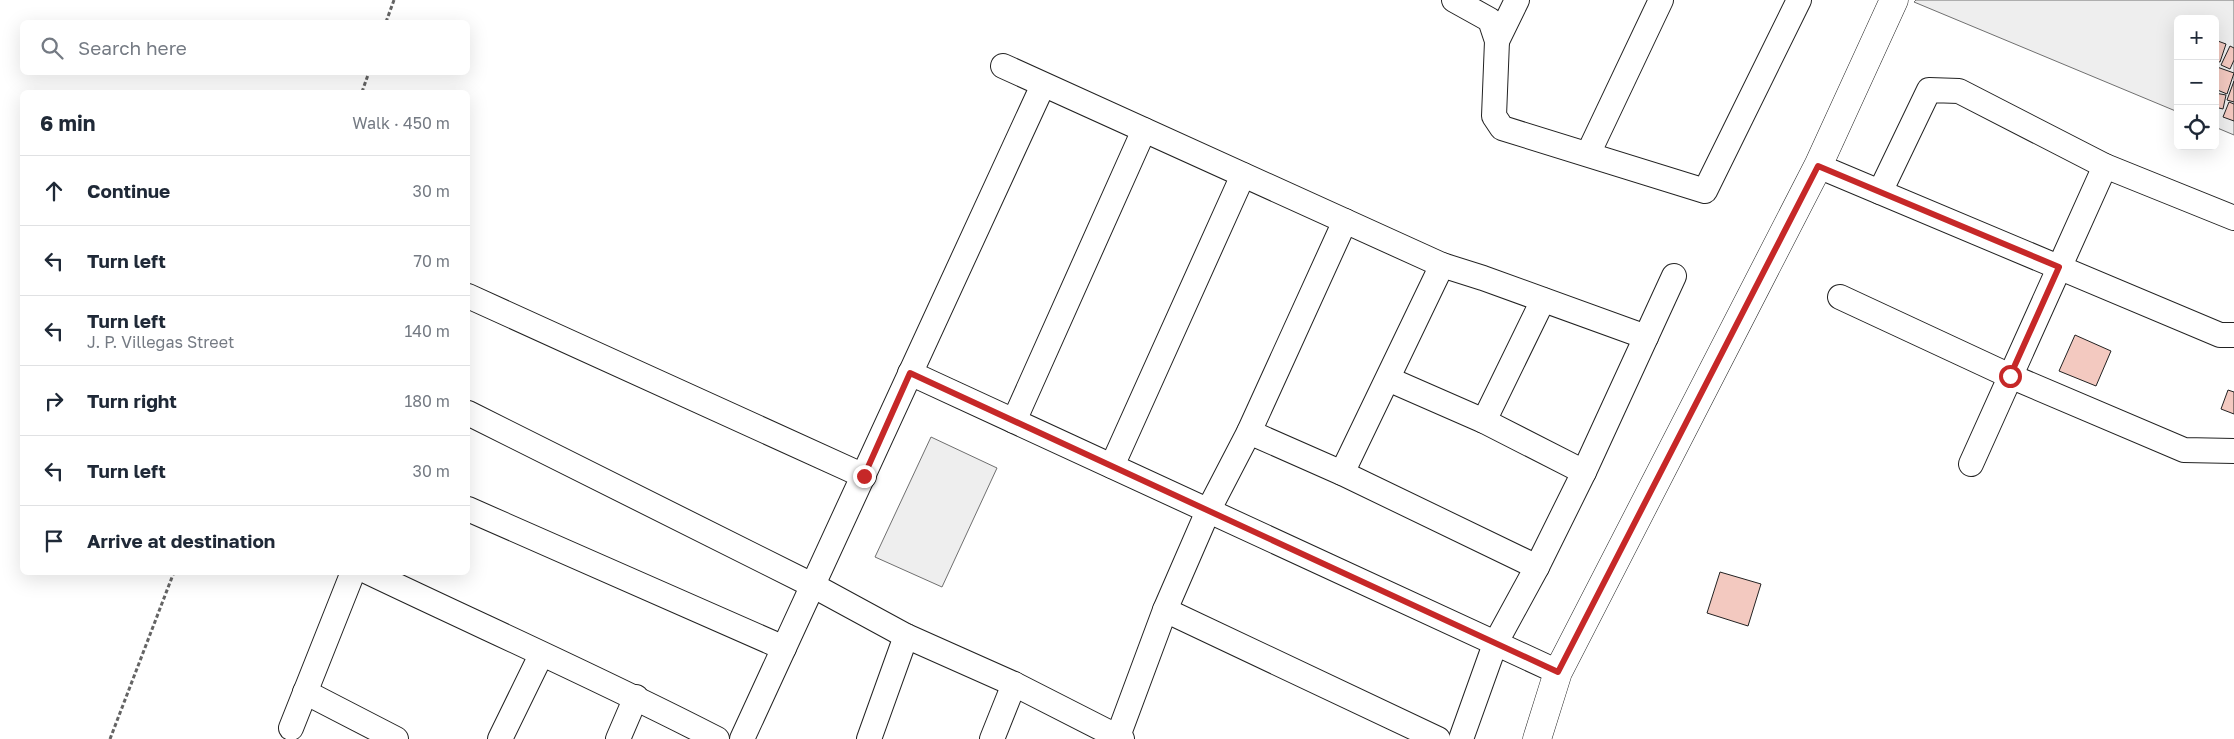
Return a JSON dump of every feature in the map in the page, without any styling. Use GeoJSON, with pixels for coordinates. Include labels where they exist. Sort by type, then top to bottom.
{"type":"FeatureCollection","features":[{"type":"Feature","properties":{"kind":"street"},"geometry":{"type":"LineString","coordinates":[[1454,0],[1490,20],[1497,41],[1494,116],[1502,128],[1705,191],[1799,0]]}},
{"type":"Feature","properties":{"kind":"street"},"geometry":{"type":"LineString","coordinates":[[1497,41],[1517,0]]}},
{"type":"Feature","properties":{"kind":"street"},"geometry":{"type":"LineString","coordinates":[[1588,154],[1661,0]]}},
{"type":"Feature","properties":{"kind":"street"},"geometry":{"type":"LineString","coordinates":[[1537,739],[1558,672],[1818,166],[1894,0]]}},
{"type":"Feature","properties":{"kind":"street"},"geometry":{"type":"LineString","coordinates":[[1002,66],[1442,265],[1483,278],[1646,338]]}},
{"type":"Feature","properties":{"kind":"street"},"geometry":{"type":"LineString","coordinates":[[742,739],[814,586],[1043,84]]}},
{"type":"Feature","properties":{"kind":"street"},"geometry":{"type":"LineString","coordinates":[[1880,192],[1929,90],[1959,91],[2105,166],[2234,218]]}},
{"type":"Feature","properties":{"kind":"street"},"geometry":{"type":"LineString","coordinates":[[1014,421],[1144,130]]}},
{"type":"Feature","properties":{"kind":"street"},"geometry":{"type":"LineString","coordinates":[[1818,166],[2220,335],[2234,335]]}},
{"type":"Feature","properties":{"kind":"street"},"geometry":{"type":"LineString","coordinates":[[1971,464],[2105,166]]}},
{"type":"Feature","properties":{"kind":"street"},"geometry":{"type":"LineString","coordinates":[[1112,466],[1243,176]]}},
{"type":"Feature","properties":{"kind":"street"},"geometry":{"type":"LineString","coordinates":[[470,414],[814,586],[906,636],[1014,684],[1119,738],[1165,610],[1208,511],[1248,432],[1345,221]]}},
{"type":"Feature","properties":{"kind":"street"},"geometry":{"type":"LineString","coordinates":[[1342,473],[1442,265]]}},
{"type":"Feature","properties":{"kind":"street"},"geometry":{"type":"LineString","coordinates":[[1461,739],[1495,644],[1538,567],[1674,276]]}},
{"type":"Feature","properties":{"kind":"street"},"geometry":{"type":"LineString","coordinates":[[470,297],[864,476]]}},
{"type":"Feature","properties":{"kind":"street"},"geometry":{"type":"LineString","coordinates":[[1840,297],[2010,376],[2184,450],[2234,451]]}},
{"type":"Feature","properties":{"kind":"street"},"geometry":{"type":"LineString","coordinates":[[1484,422],[1543,300]]}},
{"type":"Feature","properties":{"kind":"street"},"geometry":{"type":"LineString","coordinates":[[910,373],[1558,672]]}},
{"type":"Feature","properties":{"kind":"street"},"geometry":{"type":"LineString","coordinates":[[1388,379],[1484,422],[1584,472]]}},
{"type":"Feature","properties":{"kind":"street"},"geometry":{"type":"LineString","coordinates":[[1248,432],[1342,473],[1538,567]]}},
{"type":"Feature","properties":{"kind":"street"},"geometry":{"type":"LineString","coordinates":[[470,510],[784,648]]}},
{"type":"Feature","properties":{"kind":"street"},"geometry":{"type":"LineString","coordinates":[[290,728],[351,575]]}},
{"type":"Feature","properties":{"kind":"street"},"geometry":{"type":"LineString","coordinates":[[374,575],[541,655],[636,697],[717,739]]}},
{"type":"Feature","properties":{"kind":"street"},"geometry":{"type":"LineString","coordinates":[[1165,610],[1438,739]]}},
{"type":"Feature","properties":{"kind":"street"},"geometry":{"type":"LineString","coordinates":[[869,739],[906,636]]}},
{"type":"Feature","properties":{"kind":"street"},"geometry":{"type":"LineString","coordinates":[[500,739],[541,655]]}},
{"type":"Feature","properties":{"kind":"street"},"geometry":{"type":"LineString","coordinates":[[992,739],[1014,684]]}},
{"type":"Feature","properties":{"kind":"street"},"geometry":{"type":"LineString","coordinates":[[305,692],[388,737]]}},
{"type":"Feature","properties":{"kind":"street"},"geometry":{"type":"LineString","coordinates":[[618,739],[636,697]]}},
{"type":"Feature","properties":{"kind":"path"},"geometry":{"type":"LineString","coordinates":[[387,20],[394,0]]}},
{"type":"Feature","properties":{"kind":"path"},"geometry":{"type":"LineString","coordinates":[[363,90],[368,75]]}},
{"type":"Feature","properties":{"kind":"path"},"geometry":{"type":"LineString","coordinates":[[110,739],[173,575]]}},
{"type":"Feature","properties":{"kind":"shaded area"},"geometry":{"type":"Polygon","coordinates":[[[1916,0],[2234,0],[2234,135],[2219,129],[2219,15],[2174,15],[2174,110],[1914,2],[1916,0]]]}},
{"type":"Feature","properties":{"kind":"shaded area"},"geometry":{"type":"Polygon","coordinates":[[[931,437],[997,468],[942,587],[875,557],[931,437]]]}},
{"type":"Feature","properties":{"kind":"building"},"geometry":{"type":"Polygon","coordinates":[[[2219,41],[2226,44],[2219,62],[2219,41]]]}},
{"type":"Feature","properties":{"kind":"building"},"geometry":{"type":"Polygon","coordinates":[[[2230,46],[2234,48],[2234,60],[2230,69],[2221,65],[2230,46]]]}},
{"type":"Feature","properties":{"kind":"building"},"geometry":{"type":"Polygon","coordinates":[[[2219,68],[2234,73],[2227,94],[2219,91],[2219,68]]]}},
{"type":"Feature","properties":{"kind":"building"},"geometry":{"type":"Polygon","coordinates":[[[2234,81],[2234,102],[2227,100],[2234,81]]]}},
{"type":"Feature","properties":{"kind":"building"},"geometry":{"type":"Polygon","coordinates":[[[2219,94],[2226,95],[2223,109],[2219,108],[2219,94]]]}},
{"type":"Feature","properties":{"kind":"building"},"geometry":{"type":"Polygon","coordinates":[[[2229,102],[2234,104],[2234,121],[2223,117],[2229,102]]]}},
{"type":"Feature","properties":{"kind":"building"},"geometry":{"type":"Polygon","coordinates":[[[2075,335],[2111,351],[2096,386],[2059,371],[2075,335]]]}},
{"type":"Feature","properties":{"kind":"building"},"geometry":{"type":"Polygon","coordinates":[[[2228,390],[2234,392],[2234,414],[2221,409],[2228,390]]]}},
{"type":"Feature","properties":{"kind":"building"},"geometry":{"type":"Polygon","coordinates":[[[1720,572],[1761,584],[1748,626],[1707,613],[1720,572]]]}},
{"type":"Feature","properties":{"kind":"route"},"geometry":{"type":"LineString","coordinates":[[864,476],[910,373],[1558,672],[1818,166],[2059,267],[2010,376]]}}]}
